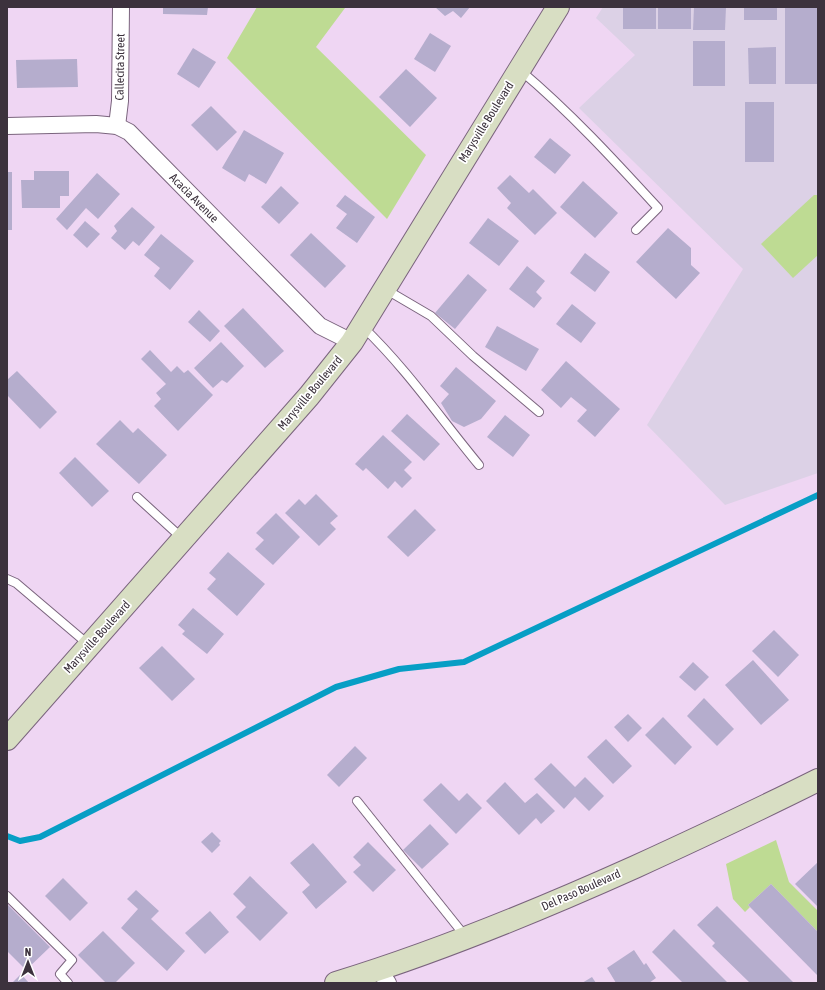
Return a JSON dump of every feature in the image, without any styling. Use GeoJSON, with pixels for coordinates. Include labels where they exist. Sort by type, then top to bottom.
{"type":"FeatureCollection","features":[{"type":"Feature","properties":{"kind":"main road","name":"Marysville Boulevard"},"geometry":{"type":"LineString","coordinates":[[7,739],[309,396],[357,334],[558,7]]}},
{"type":"Feature","properties":{"kind":"main road","name":"Del Paso Boulevard"},"geometry":{"type":"LineString","coordinates":[[336,983],[383,977],[466,938],[585,889],[729,823],[818,780]]}},
{"type":"Feature","properties":{"kind":"street","name":"Callecita Street"},"geometry":{"type":"LineString","coordinates":[[117,126],[120,101],[121,7]]}},
{"type":"Feature","properties":{"kind":"street","name":"Acacia Avenue"},"geometry":{"type":"LineString","coordinates":[[7,126],[96,124],[117,126],[129,132],[320,326],[357,334]]}},
{"type":"Feature","properties":{"kind":"lane"},"geometry":{"type":"LineString","coordinates":[[519,69],[543,90],[612,157],[658,208],[636,230]]}},
{"type":"Feature","properties":{"kind":"lane"},"geometry":{"type":"LineString","coordinates":[[384,289],[431,316],[473,356],[539,412]]}},
{"type":"Feature","properties":{"kind":"lane"},"geometry":{"type":"LineString","coordinates":[[357,334],[384,347],[479,465]]}},
{"type":"Feature","properties":{"kind":"lane"},"geometry":{"type":"LineString","coordinates":[[138,497],[184,539]]}},
{"type":"Feature","properties":{"kind":"lane"},"geometry":{"type":"LineString","coordinates":[[7,579],[16,583],[89,646]]}},
{"type":"Feature","properties":{"kind":"lane"},"geometry":{"type":"LineString","coordinates":[[357,801],[466,938]]}},
{"type":"Feature","properties":{"kind":"lane"},"geometry":{"type":"LineString","coordinates":[[7,896],[72,960],[60,974],[68,983]]}},
{"type":"Feature","properties":{"kind":"shaded area"},"geometry":{"type":"Polygon","coordinates":[[[603,7],[818,7],[818,473],[725,505],[647,425],[743,269],[579,108],[635,55],[596,18],[603,7]]]}},
{"type":"Feature","properties":{"kind":"green space"},"geometry":{"type":"Polygon","coordinates":[[[257,7],[345,8],[316,47],[426,155],[387,219],[227,58],[257,7]]]}},
{"type":"Feature","properties":{"kind":"green space"},"geometry":{"type":"Polygon","coordinates":[[[814,195],[818,195],[818,255],[793,278],[761,244],[814,195]]]}},
{"type":"Feature","properties":{"kind":"green space"},"geometry":{"type":"Polygon","coordinates":[[[776,840],[789,882],[818,911],[818,932],[771,884],[748,905],[750,907],[745,912],[733,899],[726,864],[776,840]]]}},
{"type":"Feature","properties":{"kind":"building"},"geometry":{"type":"Polygon","coordinates":[[[163,7],[208,7],[207,15],[163,14],[163,7]]]}},
{"type":"Feature","properties":{"kind":"building"},"geometry":{"type":"Polygon","coordinates":[[[435,7],[470,7],[461,18],[453,11],[445,16],[435,7]]]}},
{"type":"Feature","properties":{"kind":"building"},"geometry":{"type":"Polygon","coordinates":[[[623,7],[656,7],[656,29],[623,29],[623,7]]]}},
{"type":"Feature","properties":{"kind":"building"},"geometry":{"type":"Polygon","coordinates":[[[658,7],[691,7],[691,29],[658,29],[658,7]]]}},
{"type":"Feature","properties":{"kind":"building"},"geometry":{"type":"Polygon","coordinates":[[[694,7],[726,7],[725,30],[693,30],[694,7]]]}},
{"type":"Feature","properties":{"kind":"building"},"geometry":{"type":"Polygon","coordinates":[[[744,7],[777,7],[777,20],[744,20],[744,7]]]}},
{"type":"Feature","properties":{"kind":"building"},"geometry":{"type":"Polygon","coordinates":[[[785,7],[818,7],[818,84],[785,84],[785,7]]]}},
{"type":"Feature","properties":{"kind":"building"},"geometry":{"type":"Polygon","coordinates":[[[430,33],[451,46],[435,72],[414,59],[430,33]]]}},
{"type":"Feature","properties":{"kind":"building"},"geometry":{"type":"Polygon","coordinates":[[[693,41],[725,41],[725,86],[693,86],[693,41]]]}},
{"type":"Feature","properties":{"kind":"building"},"geometry":{"type":"Polygon","coordinates":[[[776,47],[776,84],[749,84],[748,48],[776,47]]]}},
{"type":"Feature","properties":{"kind":"building"},"geometry":{"type":"Polygon","coordinates":[[[193,48],[216,62],[199,88],[177,74],[193,48]]]}},
{"type":"Feature","properties":{"kind":"building"},"geometry":{"type":"Polygon","coordinates":[[[77,59],[78,87],[17,88],[16,60],[77,59]]]}},
{"type":"Feature","properties":{"kind":"building"},"geometry":{"type":"Polygon","coordinates":[[[406,69],[437,98],[410,127],[379,97],[406,69]]]}},
{"type":"Feature","properties":{"kind":"building"},"geometry":{"type":"Polygon","coordinates":[[[745,102],[774,102],[774,162],[745,162],[745,102]]]}},
{"type":"Feature","properties":{"kind":"building"},"geometry":{"type":"Polygon","coordinates":[[[211,106],[237,132],[217,151],[191,125],[211,106]]]}},
{"type":"Feature","properties":{"kind":"building"},"geometry":{"type":"Polygon","coordinates":[[[244,130],[284,153],[266,184],[249,174],[245,182],[222,168],[244,130]]]}},
{"type":"Feature","properties":{"kind":"building"},"geometry":{"type":"Polygon","coordinates":[[[550,138],[571,155],[555,174],[534,157],[550,138]]]}},
{"type":"Feature","properties":{"kind":"building"},"geometry":{"type":"Polygon","coordinates":[[[34,171],[69,171],[69,196],[60,196],[60,208],[22,208],[21,180],[34,180],[34,171]]]}},
{"type":"Feature","properties":{"kind":"building"},"geometry":{"type":"Polygon","coordinates":[[[7,172],[12,172],[12,230],[7,230],[7,172]]]}},
{"type":"Feature","properties":{"kind":"building"},"geometry":{"type":"Polygon","coordinates":[[[97,173],[120,194],[98,219],[86,208],[67,230],[56,219],[97,173]]]}},
{"type":"Feature","properties":{"kind":"building"},"geometry":{"type":"Polygon","coordinates":[[[510,175],[529,193],[533,189],[557,213],[535,235],[507,208],[511,203],[497,188],[510,175]]]}},
{"type":"Feature","properties":{"kind":"building"},"geometry":{"type":"Polygon","coordinates":[[[583,181],[618,213],[595,238],[560,207],[583,181]]]}},
{"type":"Feature","properties":{"kind":"building"},"geometry":{"type":"Polygon","coordinates":[[[281,186],[299,203],[279,224],[261,207],[281,186]]]}},
{"type":"Feature","properties":{"kind":"building"},"geometry":{"type":"Polygon","coordinates":[[[345,195],[375,217],[357,243],[336,228],[347,214],[336,206],[345,195]]]}},
{"type":"Feature","properties":{"kind":"building"},"geometry":{"type":"Polygon","coordinates":[[[132,207],[155,227],[139,246],[133,241],[125,250],[111,238],[117,231],[114,226],[132,207]]]}},
{"type":"Feature","properties":{"kind":"building"},"geometry":{"type":"Polygon","coordinates":[[[488,218],[519,241],[499,266],[469,243],[488,218]]]}},
{"type":"Feature","properties":{"kind":"building"},"geometry":{"type":"Polygon","coordinates":[[[85,221],[100,234],[87,248],[73,235],[85,221]]]}},
{"type":"Feature","properties":{"kind":"building"},"geometry":{"type":"Polygon","coordinates":[[[668,228],[691,248],[691,265],[700,273],[676,299],[636,262],[668,228]]]}},
{"type":"Feature","properties":{"kind":"building"},"geometry":{"type":"Polygon","coordinates":[[[311,233],[346,266],[325,288],[290,255],[311,233]]]}},
{"type":"Feature","properties":{"kind":"building"},"geometry":{"type":"Polygon","coordinates":[[[161,234],[194,261],[170,290],[154,276],[160,268],[144,255],[161,234]]]}},
{"type":"Feature","properties":{"kind":"building"},"geometry":{"type":"Polygon","coordinates":[[[585,253],[610,272],[595,292],[570,273],[585,253]]]}},
{"type":"Feature","properties":{"kind":"building"},"geometry":{"type":"Polygon","coordinates":[[[527,266],[545,281],[536,292],[542,298],[534,308],[509,289],[527,266]]]}},
{"type":"Feature","properties":{"kind":"building"},"geometry":{"type":"Polygon","coordinates":[[[468,274],[487,290],[455,329],[435,313],[468,274]]]}},
{"type":"Feature","properties":{"kind":"building"},"geometry":{"type":"Polygon","coordinates":[[[572,304],[596,323],[581,343],[556,324],[572,304]]]}},
{"type":"Feature","properties":{"kind":"building"},"geometry":{"type":"Polygon","coordinates":[[[243,308],[284,351],[265,368],[224,326],[243,308]]]}},
{"type":"Feature","properties":{"kind":"building"},"geometry":{"type":"Polygon","coordinates":[[[199,310],[220,331],[210,342],[188,322],[199,310]]]}},
{"type":"Feature","properties":{"kind":"building"},"geometry":{"type":"Polygon","coordinates":[[[497,326],[539,349],[526,371],[485,347],[497,326]]]}},
{"type":"Feature","properties":{"kind":"building"},"geometry":{"type":"Polygon","coordinates":[[[221,342],[244,366],[227,383],[222,380],[213,388],[194,368],[221,342]]]}},
{"type":"Feature","properties":{"kind":"building"},"geometry":{"type":"Polygon","coordinates":[[[150,350],[171,372],[177,366],[184,373],[188,370],[213,395],[178,431],[154,406],[161,399],[156,393],[166,384],[141,359],[150,350]]]}},
{"type":"Feature","properties":{"kind":"building"},"geometry":{"type":"Polygon","coordinates":[[[566,361],[620,409],[595,437],[577,421],[587,410],[571,397],[561,408],[541,390],[566,361]]]}},
{"type":"Feature","properties":{"kind":"building"},"geometry":{"type":"Polygon","coordinates":[[[456,367],[496,401],[481,419],[464,427],[452,421],[441,403],[449,394],[440,386],[456,367]]]}},
{"type":"Feature","properties":{"kind":"building"},"geometry":{"type":"Polygon","coordinates":[[[17,371],[57,412],[40,429],[7,395],[7,380],[17,371]]]}},
{"type":"Feature","properties":{"kind":"building"},"geometry":{"type":"Polygon","coordinates":[[[407,414],[440,444],[424,461],[391,431],[407,414]]]}},
{"type":"Feature","properties":{"kind":"building"},"geometry":{"type":"Polygon","coordinates":[[[505,415],[530,435],[513,457],[487,437],[505,415]]]}},
{"type":"Feature","properties":{"kind":"building"},"geometry":{"type":"Polygon","coordinates":[[[120,420],[133,433],[138,428],[167,455],[139,484],[96,444],[120,420]]]}},
{"type":"Feature","properties":{"kind":"building"},"geometry":{"type":"Polygon","coordinates":[[[383,435],[412,462],[404,470],[412,478],[402,488],[395,481],[388,489],[366,468],[363,471],[355,464],[383,435]]]}},
{"type":"Feature","properties":{"kind":"building"},"geometry":{"type":"Polygon","coordinates":[[[75,457],[109,491],[92,507],[59,473],[75,457]]]}},
{"type":"Feature","properties":{"kind":"building"},"geometry":{"type":"Polygon","coordinates":[[[316,494],[338,516],[330,523],[336,529],[319,546],[285,513],[299,499],[305,505],[316,494]]]}},
{"type":"Feature","properties":{"kind":"building"},"geometry":{"type":"Polygon","coordinates":[[[415,509],[436,530],[408,557],[387,537],[415,509]]]}},
{"type":"Feature","properties":{"kind":"building"},"geometry":{"type":"Polygon","coordinates":[[[276,513],[300,537],[273,565],[255,549],[264,540],[256,533],[276,513]]]}},
{"type":"Feature","properties":{"kind":"building"},"geometry":{"type":"Polygon","coordinates":[[[228,552],[265,584],[237,616],[207,589],[216,579],[209,573],[228,552]]]}},
{"type":"Feature","properties":{"kind":"building"},"geometry":{"type":"Polygon","coordinates":[[[193,608],[224,634],[207,654],[182,634],[185,631],[178,625],[193,608]]]}},
{"type":"Feature","properties":{"kind":"building"},"geometry":{"type":"Polygon","coordinates":[[[774,630],[799,655],[778,677],[752,651],[774,630]]]}},
{"type":"Feature","properties":{"kind":"building"},"geometry":{"type":"Polygon","coordinates":[[[162,646],[195,679],[172,701],[139,668],[162,646]]]}},
{"type":"Feature","properties":{"kind":"building"},"geometry":{"type":"Polygon","coordinates":[[[753,660],[789,700],[761,725],[725,685],[753,660]]]}},
{"type":"Feature","properties":{"kind":"building"},"geometry":{"type":"Polygon","coordinates":[[[693,662],[709,677],[695,691],[679,677],[693,662]]]}},
{"type":"Feature","properties":{"kind":"building"},"geometry":{"type":"Polygon","coordinates":[[[704,698],[734,729],[717,746],[687,716],[704,698]]]}},
{"type":"Feature","properties":{"kind":"building"},"geometry":{"type":"Polygon","coordinates":[[[628,714],[642,728],[628,742],[614,727],[628,714]]]}},
{"type":"Feature","properties":{"kind":"building"},"geometry":{"type":"Polygon","coordinates":[[[663,717],[692,747],[675,765],[645,735],[663,717]]]}},
{"type":"Feature","properties":{"kind":"building"},"geometry":{"type":"Polygon","coordinates":[[[606,739],[632,766],[613,784],[587,757],[606,739]]]}},
{"type":"Feature","properties":{"kind":"building"},"geometry":{"type":"Polygon","coordinates":[[[355,746],[367,758],[339,787],[327,775],[355,746]]]}},
{"type":"Feature","properties":{"kind":"building"},"geometry":{"type":"Polygon","coordinates":[[[551,763],[575,787],[585,777],[604,796],[589,811],[575,797],[564,809],[534,779],[551,763]]]}},
{"type":"Feature","properties":{"kind":"building"},"geometry":{"type":"Polygon","coordinates":[[[505,782],[525,803],[537,793],[555,811],[541,824],[536,818],[519,835],[486,801],[505,782]]]}},
{"type":"Feature","properties":{"kind":"building"},"geometry":{"type":"Polygon","coordinates":[[[441,783],[459,801],[467,793],[482,808],[456,834],[423,800],[441,783]]]}},
{"type":"Feature","properties":{"kind":"building"},"geometry":{"type":"Polygon","coordinates":[[[430,824],[449,844],[422,869],[403,850],[430,824]]]}},
{"type":"Feature","properties":{"kind":"building"},"geometry":{"type":"Polygon","coordinates":[[[212,832],[221,841],[219,843],[220,845],[212,853],[201,842],[212,832]]]}},
{"type":"Feature","properties":{"kind":"building"},"geometry":{"type":"Polygon","coordinates":[[[368,842],[396,870],[373,892],[353,872],[361,865],[353,857],[368,842]]]}},
{"type":"Feature","properties":{"kind":"building"},"geometry":{"type":"Polygon","coordinates":[[[313,843],[347,882],[316,909],[302,892],[310,885],[290,863],[313,843]]]}},
{"type":"Feature","properties":{"kind":"building"},"geometry":{"type":"Polygon","coordinates":[[[818,862],[818,907],[795,884],[818,862]]]}},
{"type":"Feature","properties":{"kind":"building"},"geometry":{"type":"Polygon","coordinates":[[[250,876],[288,913],[260,941],[236,917],[246,907],[233,894],[250,876]]]}},
{"type":"Feature","properties":{"kind":"building"},"geometry":{"type":"Polygon","coordinates":[[[63,878],[88,903],[70,921],[45,896],[63,878]]]}},
{"type":"Feature","properties":{"kind":"building"},"geometry":{"type":"Polygon","coordinates":[[[771,884],[818,932],[818,976],[748,905],[771,884]]]}},
{"type":"Feature","properties":{"kind":"building"},"geometry":{"type":"Polygon","coordinates":[[[136,890],[159,911],[151,919],[185,951],[167,971],[121,928],[138,909],[127,899],[136,890]]]}},
{"type":"Feature","properties":{"kind":"building"},"geometry":{"type":"Polygon","coordinates":[[[7,904],[50,947],[26,970],[7,951],[7,904]]]}},
{"type":"Feature","properties":{"kind":"building"},"geometry":{"type":"Polygon","coordinates":[[[717,906],[794,983],[750,983],[712,946],[715,943],[697,925],[717,906]]]}},
{"type":"Feature","properties":{"kind":"building"},"geometry":{"type":"Polygon","coordinates":[[[210,911],[229,932],[205,954],[185,933],[210,911]]]}},
{"type":"Feature","properties":{"kind":"building"},"geometry":{"type":"Polygon","coordinates":[[[674,929],[728,983],[683,983],[652,952],[674,929]]]}},
{"type":"Feature","properties":{"kind":"building"},"geometry":{"type":"Polygon","coordinates":[[[103,931],[135,963],[115,983],[106,983],[78,955],[103,931]]]}},
{"type":"Feature","properties":{"kind":"building"},"geometry":{"type":"Polygon","coordinates":[[[634,950],[644,965],[646,963],[656,978],[649,983],[616,983],[607,968],[634,950]]]}},
{"type":"Feature","properties":{"kind":"building"},"geometry":{"type":"Polygon","coordinates":[[[21,974],[29,983],[12,983],[21,974]]]}},
{"type":"Feature","properties":{"kind":"building"},"geometry":{"type":"Polygon","coordinates":[[[592,977],[596,983],[582,983],[592,977]]]}},
{"type":"Feature","properties":{"kind":"waterway"},"geometry":{"type":"LineString","coordinates":[[7,836],[20,841],[40,837],[336,687],[399,669],[464,662],[818,495]]}}]}
